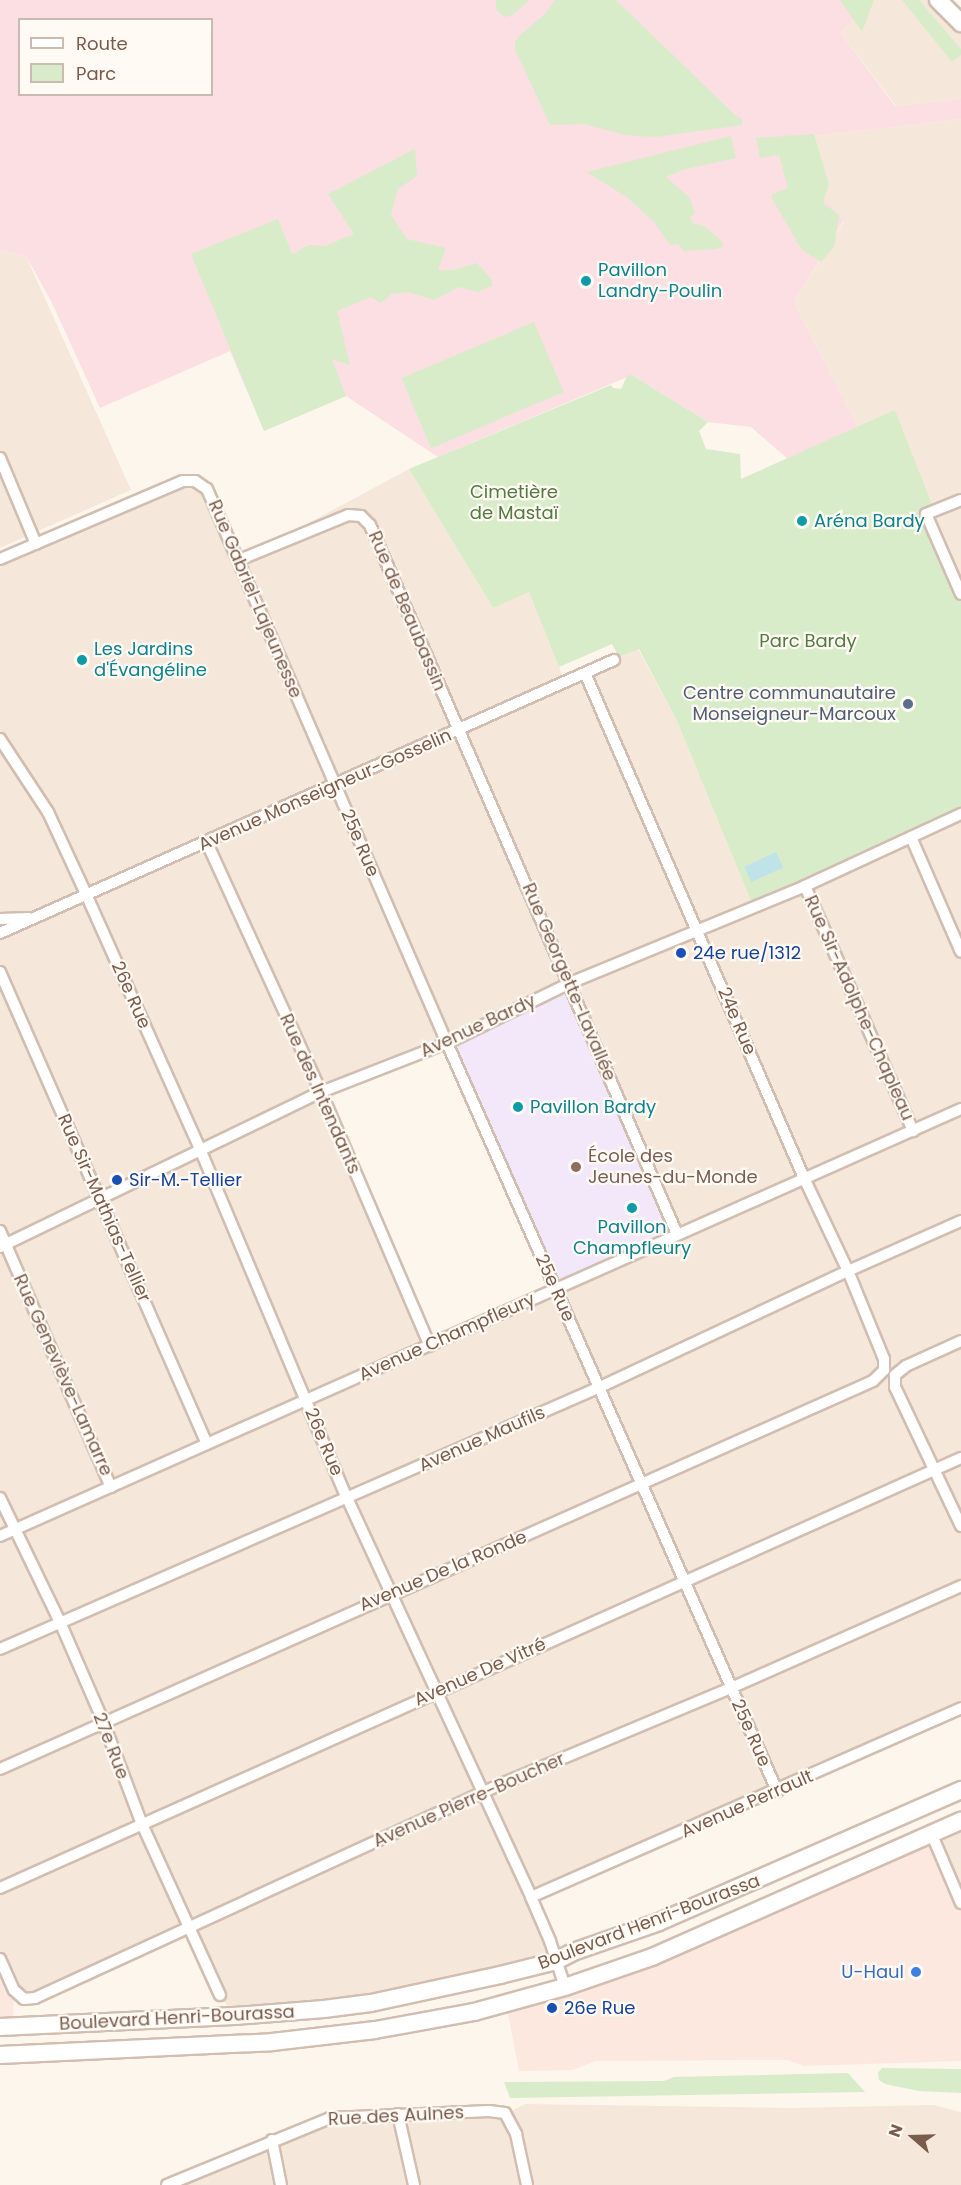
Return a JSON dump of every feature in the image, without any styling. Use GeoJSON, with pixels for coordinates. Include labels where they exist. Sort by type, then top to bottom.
{"type":"FeatureCollection","features":[{"type":"Feature","properties":{"kind":"main road"},"geometry":{"type":"LineString","coordinates":[[938,0],[961,23]]}},
{"type":"Feature","properties":{"kind":"main road","name":"Boulevard Henri-Bourassa"},"geometry":{"type":"LineString","coordinates":[[0,2026],[234,2016],[324,2009],[455,1985],[556,1961],[700,1905],[961,1790]]}},
{"type":"Feature","properties":{"kind":"main road","name":"Boulevard Henri-Bourassa"},"geometry":{"type":"LineString","coordinates":[[0,2055],[234,2044],[321,2037],[474,2012],[565,1987],[652,1958],[961,1821]]}},
{"type":"Feature","properties":{"kind":"street"},"geometry":{"type":"LineString","coordinates":[[0,458],[36,544]]}},
{"type":"Feature","properties":{"kind":"street","name":"Rue Gabriel-Lajeunesse"},"geometry":{"type":"LineString","coordinates":[[0,559],[183,481],[195,481],[207,489],[335,785]]}},
{"type":"Feature","properties":{"kind":"street"},"geometry":{"type":"LineString","coordinates":[[961,500],[926,514],[961,594]]}},
{"type":"Feature","properties":{"kind":"street","name":"Rue de Beaubassin"},"geometry":{"type":"LineString","coordinates":[[239,560],[348,515],[361,516],[370,525],[457,731]]}},
{"type":"Feature","properties":{"kind":"street","name":"Avenue Monseigneur-Gosselin"},"geometry":{"type":"LineString","coordinates":[[0,933],[207,843],[614,660]]}},
{"type":"Feature","properties":{"kind":"street","name":"24e Rue"},"geometry":{"type":"LineString","coordinates":[[585,674],[804,1178],[848,1271],[884,1359],[884,1370]]}},
{"type":"Feature","properties":{"kind":"street","name":"Rue Georgette-Lavallée"},"geometry":{"type":"LineString","coordinates":[[457,731],[570,983],[677,1234]]}},
{"type":"Feature","properties":{"kind":"street","name":"26e Rue"},"geometry":{"type":"LineString","coordinates":[[0,739],[48,812],[86,894],[200,1149],[347,1498],[393,1592],[531,1898],[565,1987]]}},
{"type":"Feature","properties":{"kind":"street","name":"25e Rue"},"geometry":{"type":"LineString","coordinates":[[335,785],[777,1791]]}},
{"type":"Feature","properties":{"kind":"street","name":"Avenue Bardy"},"geometry":{"type":"LineString","coordinates":[[3,1246],[100,1197],[321,1092],[447,1043],[570,983],[805,886],[961,814]]}},
{"type":"Feature","properties":{"kind":"street"},"geometry":{"type":"LineString","coordinates":[[911,837],[961,952]]}},
{"type":"Feature","properties":{"kind":"street","name":"Rue des Intendants"},"geometry":{"type":"LineString","coordinates":[[207,843],[321,1092],[430,1346]]}},
{"type":"Feature","properties":{"kind":"street","name":"Rue Sir-Adolphe-Chapleau"},"geometry":{"type":"LineString","coordinates":[[805,886],[913,1131]]}},
{"type":"Feature","properties":{"kind":"street","name":"Avenue Monseigneur-Gosselin"},"geometry":{"type":"LineString","coordinates":[[0,919],[35,917]]}},
{"type":"Feature","properties":{"kind":"street","name":"Rue Sir-Mathias-Tellier"},"geometry":{"type":"LineString","coordinates":[[0,972],[207,1444]]}},
{"type":"Feature","properties":{"kind":"street","name":"Avenue Champfleury"},"geometry":{"type":"LineString","coordinates":[[0,1536],[961,1109]]}},
{"type":"Feature","properties":{"kind":"street","name":"Avenue Maufils"},"geometry":{"type":"LineString","coordinates":[[0,1649],[600,1387],[961,1221]]}},
{"type":"Feature","properties":{"kind":"street","name":"Rue Geneviève-Lamarre"},"geometry":{"type":"LineString","coordinates":[[0,1231],[3,1246],[111,1486]]}},
{"type":"Feature","properties":{"kind":"street"},"geometry":{"type":"LineString","coordinates":[[961,1341],[906,1366],[895,1376],[895,1387],[961,1526]]}},
{"type":"Feature","properties":{"kind":"street","name":"Avenue De la Ronde"},"geometry":{"type":"LineString","coordinates":[[0,1769],[393,1592],[641,1485],[873,1381],[884,1370]]}},
{"type":"Feature","properties":{"kind":"street","name":"Avenue De Vitré"},"geometry":{"type":"LineString","coordinates":[[0,1887],[961,1458]]}},
{"type":"Feature","properties":{"kind":"street","name":"27e Rue"},"geometry":{"type":"LineString","coordinates":[[0,1498],[60,1622],[103,1721],[141,1824],[220,1995]]}},
{"type":"Feature","properties":{"kind":"street","name":"Avenue Pierre-Boucher"},"geometry":{"type":"LineString","coordinates":[[0,1959],[14,1990],[24,1999],[35,1998],[483,1792],[731,1688],[961,1586]]}},
{"type":"Feature","properties":{"kind":"street","name":"Avenue Perrault"},"geometry":{"type":"LineString","coordinates":[[531,1898],[961,1708]]}},
{"type":"Feature","properties":{"kind":"street"},"geometry":{"type":"LineString","coordinates":[[932,1835],[961,1902]]}},
{"type":"Feature","properties":{"kind":"street","name":"Rue des Aulnes"},"geometry":{"type":"LineString","coordinates":[[167,2185],[330,2118],[489,2111],[506,2113],[516,2134],[526,2185]]}},
{"type":"Feature","properties":{"kind":"street"},"geometry":{"type":"LineString","coordinates":[[398,2114],[414,2185]]}},
{"type":"Feature","properties":{"kind":"street"},"geometry":{"type":"LineString","coordinates":[[272,2140],[281,2185]]}},
{"type":"Feature","properties":{"kind":"shaded area"},"geometry":{"type":"Polygon","coordinates":[[[0,0],[874,0],[841,33],[895,106],[961,99],[961,119],[813,136],[823,197],[844,220],[794,302],[858,427],[789,460],[751,427],[708,422],[632,375],[438,457],[346,396],[264,431],[230,351],[100,408],[52,303],[26,256],[0,250],[0,0]]]}},
{"type":"Feature","properties":{"kind":"shaded area"},"geometry":{"type":"Polygon","coordinates":[[[874,0],[938,0],[961,23],[961,99],[896,106],[841,33],[874,0]]]}},
{"type":"Feature","properties":{"kind":"shaded area"},"geometry":{"type":"Polygon","coordinates":[[[961,119],[961,594],[926,514],[895,411],[858,427],[794,302],[844,221],[823,197],[813,136],[961,119]]]}},
{"type":"Feature","properties":{"kind":"shaded area"},"geometry":{"type":"Polygon","coordinates":[[[0,250],[26,256],[131,490],[0,548],[0,250]]]}},
{"type":"Feature","properties":{"kind":"shaded area"},"geometry":{"type":"Polygon","coordinates":[[[409,469],[493,608],[529,591],[565,682],[638,649],[677,721],[753,906],[961,814],[961,1705],[531,1896],[556,1961],[500,1975],[234,2016],[220,1995],[189,1929],[24,1999],[0,1959],[0,559],[183,481],[207,489],[240,560],[409,469]],[[447,1043],[321,1092],[430,1346],[555,1288],[447,1043]]]}},
{"type":"Feature","properties":{"kind":"shaded area","name":"École des Jeunes-du-Monde"},"geometry":{"type":"Polygon","coordinates":[[[570,983],[677,1234],[551,1288],[444,1037],[570,983]]]}},
{"type":"Feature","properties":{"kind":"shaded area"},"geometry":{"type":"Polygon","coordinates":[[[961,1821],[961,1903],[932,1835],[961,1821]]]}},
{"type":"Feature","properties":{"kind":"shaded area"},"geometry":{"type":"Polygon","coordinates":[[[932,1835],[961,1903],[961,2061],[803,2066],[788,2060],[595,2061],[573,2070],[519,2071],[506,2004],[548,1992],[932,1835]]]}},
{"type":"Feature","properties":{"kind":"shaded area"},"geometry":{"type":"Polygon","coordinates":[[[0,1959],[14,1990],[13,2026],[0,2027],[0,1959]]]}},
{"type":"Feature","properties":{"kind":"shaded area"},"geometry":{"type":"Polygon","coordinates":[[[526,2104],[792,2108],[933,2105],[961,2112],[961,2185],[167,2185],[318,2121],[505,2113],[526,2104]]]}},
{"type":"Feature","properties":{"kind":"green space"},"geometry":{"type":"Polygon","coordinates":[[[496,0],[529,0],[513,15],[505,17],[496,10],[496,0]]]}},
{"type":"Feature","properties":{"kind":"green space"},"geometry":{"type":"Polygon","coordinates":[[[555,0],[616,0],[737,117],[742,119],[742,125],[655,137],[625,135],[584,124],[550,125],[515,49],[515,42],[545,14],[555,0]]]}},
{"type":"Feature","properties":{"kind":"green space"},"geometry":{"type":"Polygon","coordinates":[[[840,0],[874,0],[862,32],[840,0]]]}},
{"type":"Feature","properties":{"kind":"green space"},"geometry":{"type":"Polygon","coordinates":[[[902,0],[919,0],[961,49],[961,55],[952,62],[902,0]]]}},
{"type":"Feature","properties":{"kind":"green space"},"geometry":{"type":"Polygon","coordinates":[[[814,134],[829,184],[823,203],[839,215],[834,247],[821,262],[802,250],[771,197],[788,188],[779,155],[760,158],[756,138],[814,134]]]}},
{"type":"Feature","properties":{"kind":"green space"},"geometry":{"type":"Polygon","coordinates":[[[731,136],[736,158],[682,170],[666,177],[690,198],[695,213],[690,217],[693,223],[706,227],[722,242],[723,247],[716,249],[684,251],[678,244],[670,245],[654,222],[628,198],[587,172],[731,136]]]}},
{"type":"Feature","properties":{"kind":"green space"},"geometry":{"type":"Polygon","coordinates":[[[415,149],[417,176],[398,189],[391,215],[407,239],[446,248],[438,270],[454,270],[477,263],[492,280],[492,286],[478,292],[459,287],[434,300],[408,292],[391,294],[381,303],[371,297],[337,311],[350,365],[332,359],[346,396],[264,431],[191,254],[278,219],[292,254],[309,245],[325,246],[354,234],[328,194],[415,149]]]}},
{"type":"Feature","properties":{"kind":"green space"},"geometry":{"type":"Polygon","coordinates":[[[534,322],[564,392],[431,448],[401,378],[534,322]]]}},
{"type":"Feature","properties":{"kind":"green space","name":"Parc Bardy"},"geometry":{"type":"Polygon","coordinates":[[[632,375],[708,422],[699,431],[706,449],[740,454],[741,479],[895,410],[934,510],[926,514],[961,594],[961,814],[753,906],[677,721],[639,649],[619,657],[612,644],[559,667],[529,592],[493,608],[409,469],[611,385],[613,388],[621,389],[627,376],[632,375]]]}},
{"type":"Feature","properties":{"kind":"green space"},"geometry":{"type":"Polygon","coordinates":[[[882,2068],[961,2069],[961,2093],[919,2091],[885,2084],[879,2080],[878,2073],[882,2068]]]}},
{"type":"Feature","properties":{"kind":"green space"},"geometry":{"type":"Polygon","coordinates":[[[848,2073],[865,2092],[510,2098],[504,2082],[664,2081],[674,2077],[848,2073]]]}},
{"type":"Feature","properties":{"kind":"water"},"geometry":{"type":"Polygon","coordinates":[[[776,852],[783,867],[751,882],[744,867],[776,852]]]}},
{"type":"Feature","properties":{"kind":"place","name":"Pavillon Landry-Poulin"},"geometry":{"type":"Point","coordinates":[586,281]}},
{"type":"Feature","properties":{"kind":"place","name":"Aréna Bardy"},"geometry":{"type":"Point","coordinates":[802,521]}},
{"type":"Feature","properties":{"kind":"place","name":"Les Jardins d'Évangéline"},"geometry":{"type":"Point","coordinates":[82,660]}},
{"type":"Feature","properties":{"kind":"place","name":"Centre communautaire Monseigneur-Marcoux"},"geometry":{"type":"Point","coordinates":[908,704]}},
{"type":"Feature","properties":{"kind":"place","name":"24e rue/1312"},"geometry":{"type":"Point","coordinates":[681,953]}},
{"type":"Feature","properties":{"kind":"place","name":"Pavillon Bardy"},"geometry":{"type":"Point","coordinates":[518,1107]}},
{"type":"Feature","properties":{"kind":"place","name":"École des Jeunes-du-Monde"},"geometry":{"type":"Point","coordinates":[576,1167]}},
{"type":"Feature","properties":{"kind":"place","name":"Sir-M.-Tellier"},"geometry":{"type":"Point","coordinates":[117,1180]}},
{"type":"Feature","properties":{"kind":"place","name":"Pavillon Champfleury"},"geometry":{"type":"Point","coordinates":[632,1208]}},
{"type":"Feature","properties":{"kind":"place","name":"U-Haul"},"geometry":{"type":"Point","coordinates":[916,1972]}},
{"type":"Feature","properties":{"kind":"place","name":"26e Rue"},"geometry":{"type":"Point","coordinates":[552,2008]}},
{"type":"Feature","properties":{"kind":"park label","name":"Cimetière de Mastaï"},"geometry":{"type":"Point","coordinates":[514,503]}}]}
